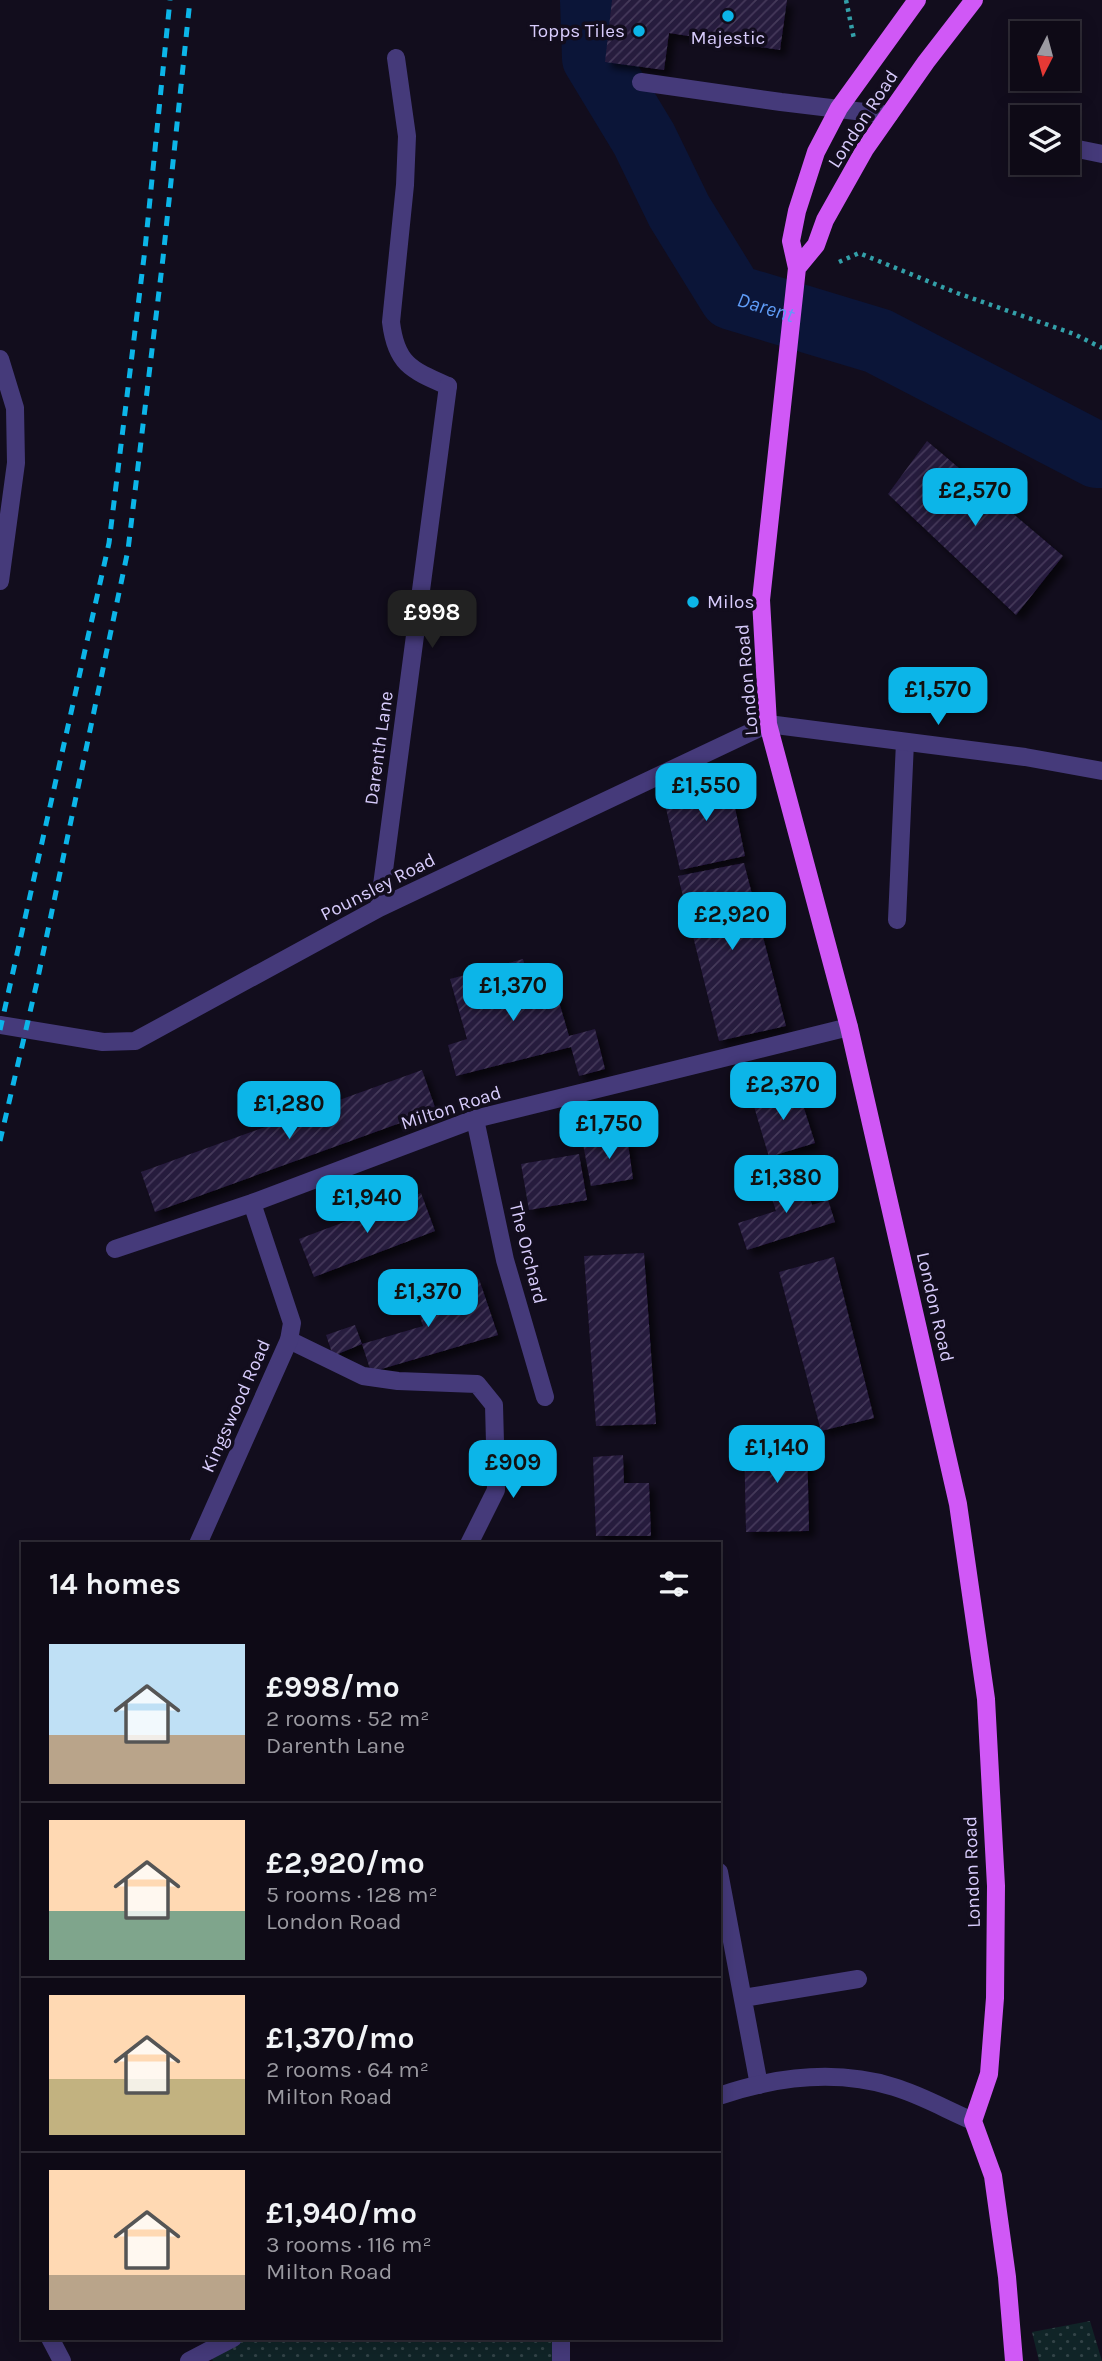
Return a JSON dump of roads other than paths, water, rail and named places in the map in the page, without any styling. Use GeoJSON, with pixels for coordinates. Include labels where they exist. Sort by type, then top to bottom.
{"type":"FeatureCollection","features":[{"type":"Feature","properties":{"kind":"main road","name":"London Road"},"geometry":{"type":"LineString","coordinates":[[917,0],[839,108],[816,152],[797,211],[791,241],[796,276],[761,600],[768,724],[849,1027],[958,1504],[986,1699],[996,1886],[995,1998],[989,2074],[973,2121]]}},
{"type":"Feature","properties":{"kind":"main road","name":"London Road"},"geometry":{"type":"LineString","coordinates":[[796,276],[816,245],[825,220],[865,149],[926,62],[974,0]]}},
{"type":"Feature","properties":{"kind":"main road"},"geometry":{"type":"LineString","coordinates":[[973,2121],[993,2176],[1007,2277],[1014,2361]]}},
{"type":"Feature","properties":{"kind":"street","name":"Darenth Lane"},"geometry":{"type":"LineString","coordinates":[[379,908],[448,386],[414,371],[400,357],[393,342],[391,322],[405,185],[407,136],[396,58]]}},
{"type":"Feature","properties":{"kind":"street"},"geometry":{"type":"LineString","coordinates":[[641,82],[889,115]]}},
{"type":"Feature","properties":{"kind":"street"},"geometry":{"type":"LineString","coordinates":[[1080,149],[1102,154]]}},
{"type":"Feature","properties":{"kind":"street"},"geometry":{"type":"LineString","coordinates":[[0,359],[15,408],[16,463],[0,581]]}},
{"type":"Feature","properties":{"kind":"street"},"geometry":{"type":"LineString","coordinates":[[768,724],[1025,757],[1102,771]]}},
{"type":"Feature","properties":{"kind":"street","name":"Pounsley Road"},"geometry":{"type":"LineString","coordinates":[[0,1025],[103,1042],[135,1041],[379,908],[768,724]]}},
{"type":"Feature","properties":{"kind":"street"},"geometry":{"type":"LineString","coordinates":[[897,920],[905,742]]}},
{"type":"Feature","properties":{"kind":"street","name":"Milton Road"},"geometry":{"type":"LineString","coordinates":[[115,1249],[252,1203],[475,1119],[849,1027]]}},
{"type":"Feature","properties":{"kind":"street","name":"The Orchard"},"geometry":{"type":"LineString","coordinates":[[475,1119],[505,1260],[545,1397]]}},
{"type":"Feature","properties":{"kind":"street","name":"Kingswood Road"},"geometry":{"type":"LineString","coordinates":[[199,1542],[289,1340],[292,1323],[252,1203]]}},
{"type":"Feature","properties":{"kind":"street"},"geometry":{"type":"LineString","coordinates":[[289,1340],[363,1376],[398,1381],[477,1384],[494,1405],[496,1490],[470,1542]]}},
{"type":"Feature","properties":{"kind":"street"},"geometry":{"type":"LineString","coordinates":[[721,1882],[759,2085]]}},
{"type":"Feature","properties":{"kind":"street"},"geometry":{"type":"LineString","coordinates":[[743,1998],[858,1979]]}},
{"type":"Feature","properties":{"kind":"street"},"geometry":{"type":"LineString","coordinates":[[721,2095],[759,2085],[802,2078],[849,2076],[895,2087],[973,2121]]}},
{"type":"Feature","properties":{"kind":"street"},"geometry":{"type":"LineString","coordinates":[[51,2340],[62,2361]]}},
{"type":"Feature","properties":{"kind":"street"},"geometry":{"type":"LineString","coordinates":[[189,2361],[209,2356],[230,2340]]}},
{"type":"Feature","properties":{"kind":"street"},"geometry":{"type":"LineString","coordinates":[[561,2340],[561,2361]]}},
{"type":"Feature","properties":{"kind":"waterway","name":"Darent"},"geometry":{"type":"LineString","coordinates":[[593,0],[595,58],[644,139],[679,211],[732,297],[878,341],[1097,455],[1102,455]]}},
{"type":"Feature","properties":{"kind":"waterway","name":"Darent"},"geometry":{"type":"LineString","coordinates":[[1097,455],[1102,460]]}},
{"type":"Feature","properties":{"kind":"railway"},"geometry":{"type":"LineString","coordinates":[[0,1030],[109,543],[145,249],[170,0]]}},
{"type":"Feature","properties":{"kind":"railway"},"geometry":{"type":"LineString","coordinates":[[0,1141],[37,982],[128,550],[190,0]]}},
{"type":"Feature","properties":{"kind":"place","name":"Majestic"},"geometry":{"type":"Point","coordinates":[728,16]}},
{"type":"Feature","properties":{"kind":"place","name":"Topps Tiles"},"geometry":{"type":"Point","coordinates":[639,31]}},
{"type":"Feature","properties":{"kind":"place","name":"Milos"},"geometry":{"type":"Point","coordinates":[693,602]}}]}
